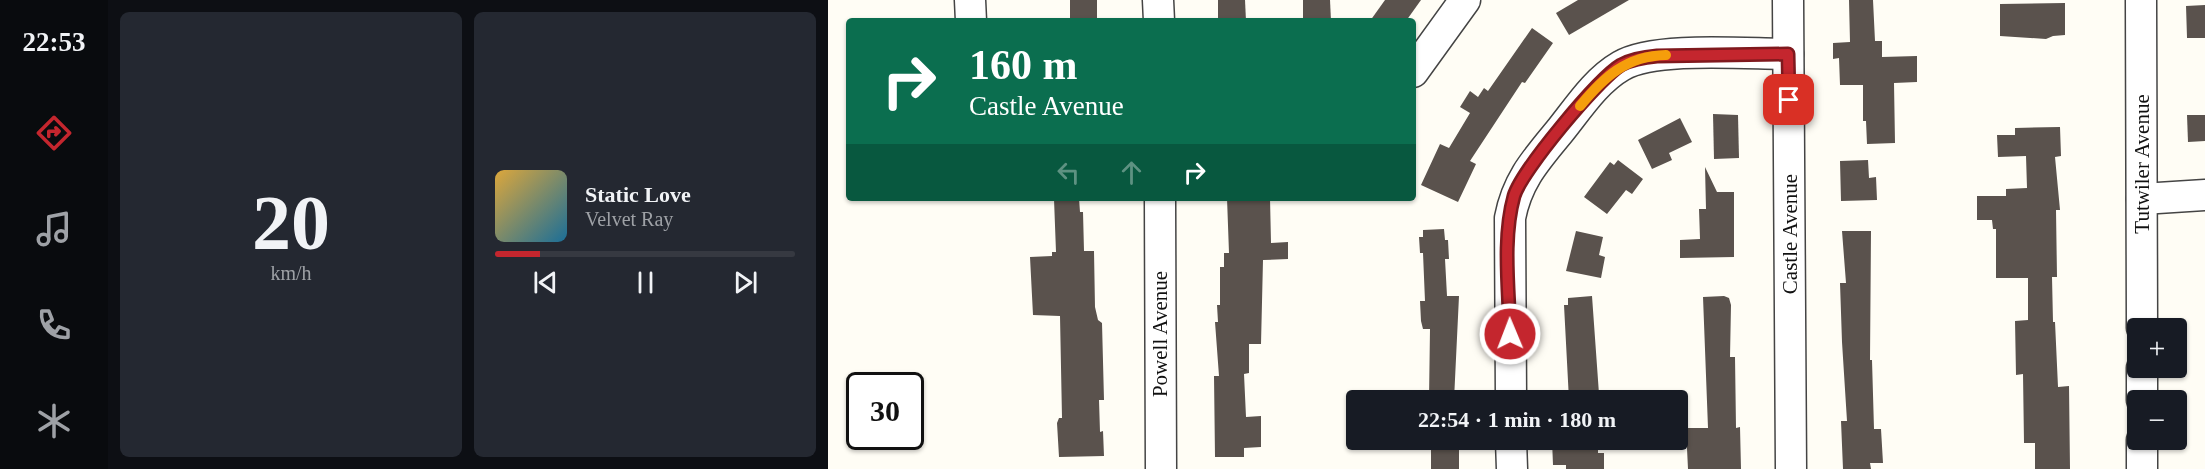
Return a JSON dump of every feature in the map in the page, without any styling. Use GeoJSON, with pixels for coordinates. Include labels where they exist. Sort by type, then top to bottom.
{"type":"FeatureCollection","features":[{"type":"Feature","properties":{"kind":"street"},"geometry":{"type":"LineString","coordinates":[[970,0],[970,18]]}},
{"type":"Feature","properties":{"kind":"street"},"geometry":{"type":"LineString","coordinates":[[1158,0],[1159,18]]}},
{"type":"Feature","properties":{"kind":"street"},"geometry":{"type":"LineString","coordinates":[[1416,68],[1465,0]]}},
{"type":"Feature","properties":{"kind":"street","name":"Castle Avenue"},"geometry":{"type":"LineString","coordinates":[[1788,0],[1791,469]]}},
{"type":"Feature","properties":{"kind":"street","name":"Tutwiler Avenue"},"geometry":{"type":"LineString","coordinates":[[2141,0],[2142,318]]}},
{"type":"Feature","properties":{"kind":"street"},"geometry":{"type":"LineString","coordinates":[[1511,390],[1510,218],[1515,194],[1534,162],[1596,87],[1622,65],[1657,56],[1788,54]]}},
{"type":"Feature","properties":{"kind":"street"},"geometry":{"type":"LineString","coordinates":[[2142,199],[2205,195]]}},
{"type":"Feature","properties":{"kind":"street","name":"Powell Avenue"},"geometry":{"type":"LineString","coordinates":[[1160,201],[1161,469]]}},
{"type":"Feature","properties":{"kind":"street"},"geometry":{"type":"LineString","coordinates":[[1511,450],[1512,469]]}},
{"type":"Feature","properties":{"kind":"street"},"geometry":{"type":"LineString","coordinates":[[2142,450],[2142,469]]}},
{"type":"Feature","properties":{"kind":"building"},"geometry":{"type":"Polygon","coordinates":[[[1070,0],[1097,0],[1097,18],[1070,18],[1070,0]]]}},
{"type":"Feature","properties":{"kind":"building"},"geometry":{"type":"Polygon","coordinates":[[[1218,0],[1245,0],[1246,18],[1218,18],[1218,0]]]}},
{"type":"Feature","properties":{"kind":"building"},"geometry":{"type":"Polygon","coordinates":[[[1303,0],[1330,0],[1331,18],[1303,18],[1303,0]]]}},
{"type":"Feature","properties":{"kind":"building"},"geometry":{"type":"Polygon","coordinates":[[[1385,0],[1421,0],[1408,18],[1372,18],[1385,0]]]}},
{"type":"Feature","properties":{"kind":"building"},"geometry":{"type":"Polygon","coordinates":[[[1578,0],[1629,0],[1569,35],[1556,13],[1578,0]]]}},
{"type":"Feature","properties":{"kind":"building"},"geometry":{"type":"Polygon","coordinates":[[[1849,0],[1873,0],[1875,41],[1882,41],[1882,57],[1917,56],[1917,82],[1894,83],[1895,143],[1867,144],[1866,121],[1863,121],[1863,85],[1840,85],[1839,58],[1833,59],[1833,43],[1850,42],[1849,0]]]}},
{"type":"Feature","properties":{"kind":"building"},"geometry":{"type":"Polygon","coordinates":[[[2065,3],[2065,35],[2046,39],[2000,36],[2000,4],[2065,3]]]}},
{"type":"Feature","properties":{"kind":"building"},"geometry":{"type":"Polygon","coordinates":[[[2205,5],[2205,38],[2187,38],[2186,6],[2205,5]]]}},
{"type":"Feature","properties":{"kind":"building"},"geometry":{"type":"Polygon","coordinates":[[[1532,28],[1553,43],[1525,83],[1522,82],[1470,161],[1476,164],[1458,202],[1421,185],[1440,144],[1449,148],[1470,113],[1460,107],[1470,91],[1478,97],[1484,88],[1488,91],[1532,28]]]}},
{"type":"Feature","properties":{"kind":"building"},"geometry":{"type":"Polygon","coordinates":[[[1713,114],[1738,115],[1739,158],[1714,159],[1713,114]]]}},
{"type":"Feature","properties":{"kind":"building"},"geometry":{"type":"Polygon","coordinates":[[[2187,115],[2205,115],[2205,141],[2188,142],[2187,115]]]}},
{"type":"Feature","properties":{"kind":"building"},"geometry":{"type":"Polygon","coordinates":[[[1680,118],[1692,142],[1669,153],[1672,160],[1652,169],[1638,140],[1680,118]]]}},
{"type":"Feature","properties":{"kind":"building"},"geometry":{"type":"Polygon","coordinates":[[[2060,127],[2061,156],[2055,157],[2060,210],[2056,210],[2057,277],[2052,277],[2053,322],[2055,322],[2058,387],[2069,386],[2070,469],[2035,469],[2035,443],[2024,443],[2023,374],[2016,375],[2015,321],[2028,320],[2028,278],[1996,278],[1996,229],[1993,229],[1992,220],[1977,220],[1977,196],[2006,196],[2006,189],[2027,188],[2026,156],[1998,157],[1997,135],[2015,135],[2015,128],[2060,127]]]}},
{"type":"Feature","properties":{"kind":"building"},"geometry":{"type":"Polygon","coordinates":[[[1618,160],[1643,179],[1632,194],[1626,190],[1607,214],[1584,197],[1610,162],[1614,165],[1618,160]]]}},
{"type":"Feature","properties":{"kind":"building"},"geometry":{"type":"Polygon","coordinates":[[[1868,160],[1869,178],[1876,177],[1877,200],[1841,201],[1840,161],[1868,160]]]}},
{"type":"Feature","properties":{"kind":"building"},"geometry":{"type":"Polygon","coordinates":[[[1705,167],[1717,192],[1734,192],[1734,257],[1680,258],[1680,240],[1700,239],[1699,209],[1706,209],[1705,167]]]}},
{"type":"Feature","properties":{"kind":"building"},"geometry":{"type":"Polygon","coordinates":[[[1054,201],[1079,201],[1080,212],[1083,212],[1084,251],[1094,251],[1095,307],[1098,320],[1102,323],[1104,400],[1099,400],[1100,432],[1103,431],[1104,456],[1059,457],[1057,423],[1059,418],[1062,418],[1060,316],[1033,315],[1030,257],[1052,256],[1052,252],[1056,252],[1054,201]]]}},
{"type":"Feature","properties":{"kind":"building"},"geometry":{"type":"Polygon","coordinates":[[[1227,201],[1270,201],[1271,243],[1288,242],[1288,259],[1263,260],[1261,344],[1249,344],[1249,373],[1244,374],[1246,417],[1261,416],[1261,447],[1244,448],[1244,457],[1215,457],[1214,376],[1219,376],[1215,322],[1218,322],[1217,305],[1220,305],[1220,267],[1224,267],[1224,253],[1229,253],[1227,201]]]}},
{"type":"Feature","properties":{"kind":"building"},"geometry":{"type":"Polygon","coordinates":[[[1444,229],[1445,240],[1448,240],[1449,259],[1445,259],[1447,296],[1459,296],[1454,390],[1429,390],[1430,329],[1423,329],[1420,301],[1425,301],[1423,253],[1420,253],[1419,237],[1423,237],[1423,230],[1444,229]]]}},
{"type":"Feature","properties":{"kind":"building"},"geometry":{"type":"Polygon","coordinates":[[[1576,231],[1603,237],[1599,255],[1605,257],[1601,278],[1566,271],[1576,231]]]}},
{"type":"Feature","properties":{"kind":"building"},"geometry":{"type":"Polygon","coordinates":[[[1842,231],[1871,231],[1870,360],[1872,360],[1874,429],[1881,429],[1883,463],[1870,463],[1871,469],[1843,469],[1841,421],[1847,421],[1840,283],[1846,283],[1842,231]]]}},
{"type":"Feature","properties":{"kind":"building"},"geometry":{"type":"Polygon","coordinates":[[[1592,296],[1599,390],[1568,390],[1564,305],[1568,305],[1568,298],[1592,296]]]}},
{"type":"Feature","properties":{"kind":"building"},"geometry":{"type":"Polygon","coordinates":[[[1724,296],[1729,298],[1731,305],[1730,357],[1735,357],[1736,428],[1740,427],[1741,469],[1688,469],[1688,428],[1708,428],[1703,297],[1724,296]]]}},
{"type":"Feature","properties":{"kind":"building"},"geometry":{"type":"Polygon","coordinates":[[[1431,450],[1459,450],[1459,469],[1431,469],[1431,450]]]}},
{"type":"Feature","properties":{"kind":"building"},"geometry":{"type":"Polygon","coordinates":[[[1552,450],[1598,450],[1598,453],[1604,453],[1604,469],[1566,469],[1566,465],[1553,465],[1552,450]]]}},
{"type":"Feature","properties":{"kind":"slow traffic"},"geometry":{"type":"LineString","coordinates":[[1580,106],[1608,75],[1622,65],[1637,59],[1666,55]]}},
{"type":"Feature","properties":{"kind":"route"},"geometry":{"type":"LineString","coordinates":[[1510,334],[1508,246],[1515,194],[1534,162],[1608,75],[1622,65],[1637,59],[1657,56],[1788,54],[1789,100]]}}]}
